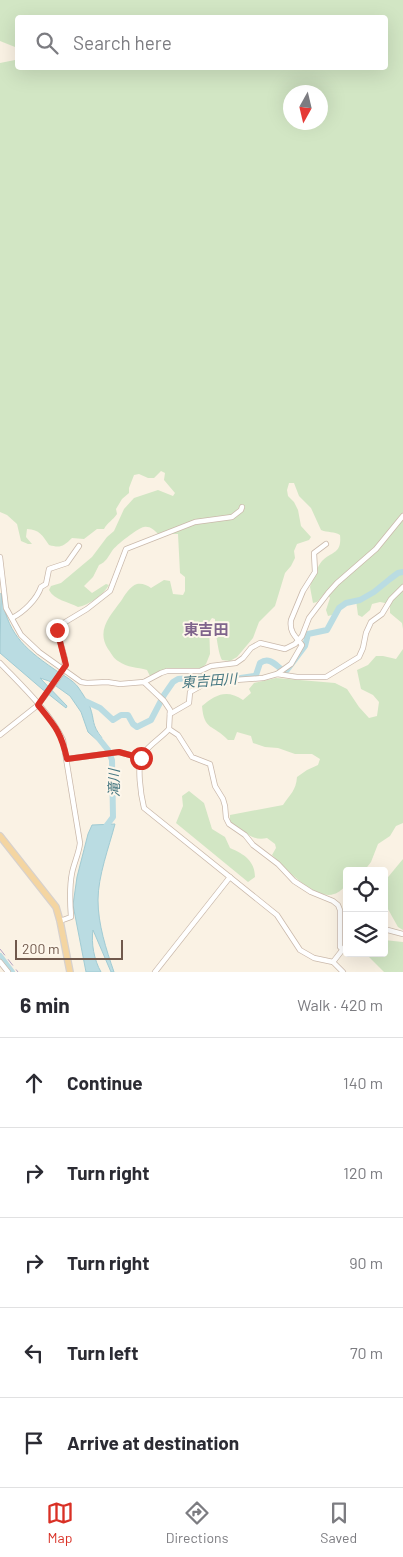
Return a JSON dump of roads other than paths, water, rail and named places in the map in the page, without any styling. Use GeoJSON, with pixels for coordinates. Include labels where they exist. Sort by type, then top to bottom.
{"type":"FeatureCollection","features":[{"type":"Feature","properties":{"kind":"main road"},"geometry":{"type":"LineString","coordinates":[[0,836],[52,901],[60,921],[70,972]]}},
{"type":"Feature","properties":{"kind":"street"},"geometry":{"type":"LineString","coordinates":[[0,735],[38,705],[64,670],[66,665],[65,659],[56,625],[87,609],[110,591],[126,549],[196,522],[232,517],[238,514],[242,507]]}},
{"type":"Feature","properties":{"kind":"street"},"geometry":{"type":"LineString","coordinates":[[0,557],[6,608],[20,635],[39,652],[81,682],[120,684],[144,682],[167,671],[200,671],[211,666],[236,663],[260,642],[285,648],[290,647],[302,636],[309,618],[328,593],[376,549],[403,516]]}},
{"type":"Feature","properties":{"kind":"street"},"geometry":{"type":"LineString","coordinates":[[170,714],[190,703],[190,692],[206,683],[216,684],[235,680],[263,678],[277,674],[291,664],[302,648],[302,643],[293,636],[291,620],[303,591],[315,572],[314,553],[326,544]]}},
{"type":"Feature","properties":{"kind":"street"},"geometry":{"type":"LineString","coordinates":[[12,618],[30,603],[41,587],[46,584],[49,568],[67,563],[79,546]]}},
{"type":"Feature","properties":{"kind":"street"},"geometry":{"type":"LineString","coordinates":[[277,674],[297,677],[326,677],[359,657],[371,622],[382,614],[391,599],[403,587]]}},
{"type":"Feature","properties":{"kind":"street"},"geometry":{"type":"LineString","coordinates":[[0,663],[38,705],[59,731],[63,740],[80,842],[72,875],[70,917],[60,921]]}},
{"type":"Feature","properties":{"kind":"street"},"geometry":{"type":"LineString","coordinates":[[144,682],[162,699],[170,710],[169,729],[152,744],[141,758],[140,781],[144,808],[277,915],[300,950],[314,958],[333,962],[343,972]]}},
{"type":"Feature","properties":{"kind":"street"},"geometry":{"type":"LineString","coordinates":[[169,729],[180,738],[192,757],[210,764],[214,786],[223,799],[226,818],[229,824],[245,835],[303,888],[338,905],[340,910],[340,947],[342,949],[333,962]]}},
{"type":"Feature","properties":{"kind":"street"},"geometry":{"type":"LineString","coordinates":[[67,759],[119,752],[141,758]]}},
{"type":"Feature","properties":{"kind":"street"},"geometry":{"type":"LineString","coordinates":[[155,972],[230,877]]}},
{"type":"Feature","properties":{"kind":"street"},"geometry":{"type":"LineString","coordinates":[[388,930],[403,934]]}},
{"type":"Feature","properties":{"kind":"street"},"geometry":{"type":"LineString","coordinates":[[0,962],[8,972]]}},
{"type":"Feature","properties":{"kind":"water"},"geometry":{"type":"Polygon","coordinates":[[[1,593],[7,618],[25,646],[73,682],[83,694],[90,707],[96,729],[102,738],[98,741],[88,732],[81,712],[70,696],[49,681],[40,678],[67,706],[66,708],[0,653],[1,593]]]}},
{"type":"Feature","properties":{"kind":"water"},"geometry":{"type":"Polygon","coordinates":[[[115,824],[98,891],[101,927],[114,972],[111,972],[93,930],[94,951],[101,972],[86,972],[73,905],[77,877],[92,825],[115,824]]]}},
{"type":"Feature","properties":{"kind":"waterway","name":"東吉田川"},"geometry":{"type":"LineString","coordinates":[[85,701],[100,708],[113,720],[121,715],[128,715],[137,727],[151,720],[164,695],[173,682],[178,679],[203,677],[214,682],[254,676],[260,663],[264,661],[273,662],[284,671],[287,670],[305,646],[308,634],[327,630],[339,608],[346,603],[360,600],[374,592],[398,573],[403,572]]}},
{"type":"Feature","properties":{"kind":"waterway","name":"滝川"},"geometry":{"type":"LineString","coordinates":[[96,735],[108,750],[112,760],[113,817],[104,829]]}},
{"type":"Feature","properties":{"kind":"waterway"},"geometry":{"type":"LineString","coordinates":[[0,956],[12,972]]}},
{"type":"Feature","properties":{"kind":"railway"},"geometry":{"type":"LineString","coordinates":[[0,949],[18,972]]}},
{"type":"Feature","properties":{"kind":"district","name":"東吉田"},"geometry":{"type":"Point","coordinates":[206,629]}}]}
